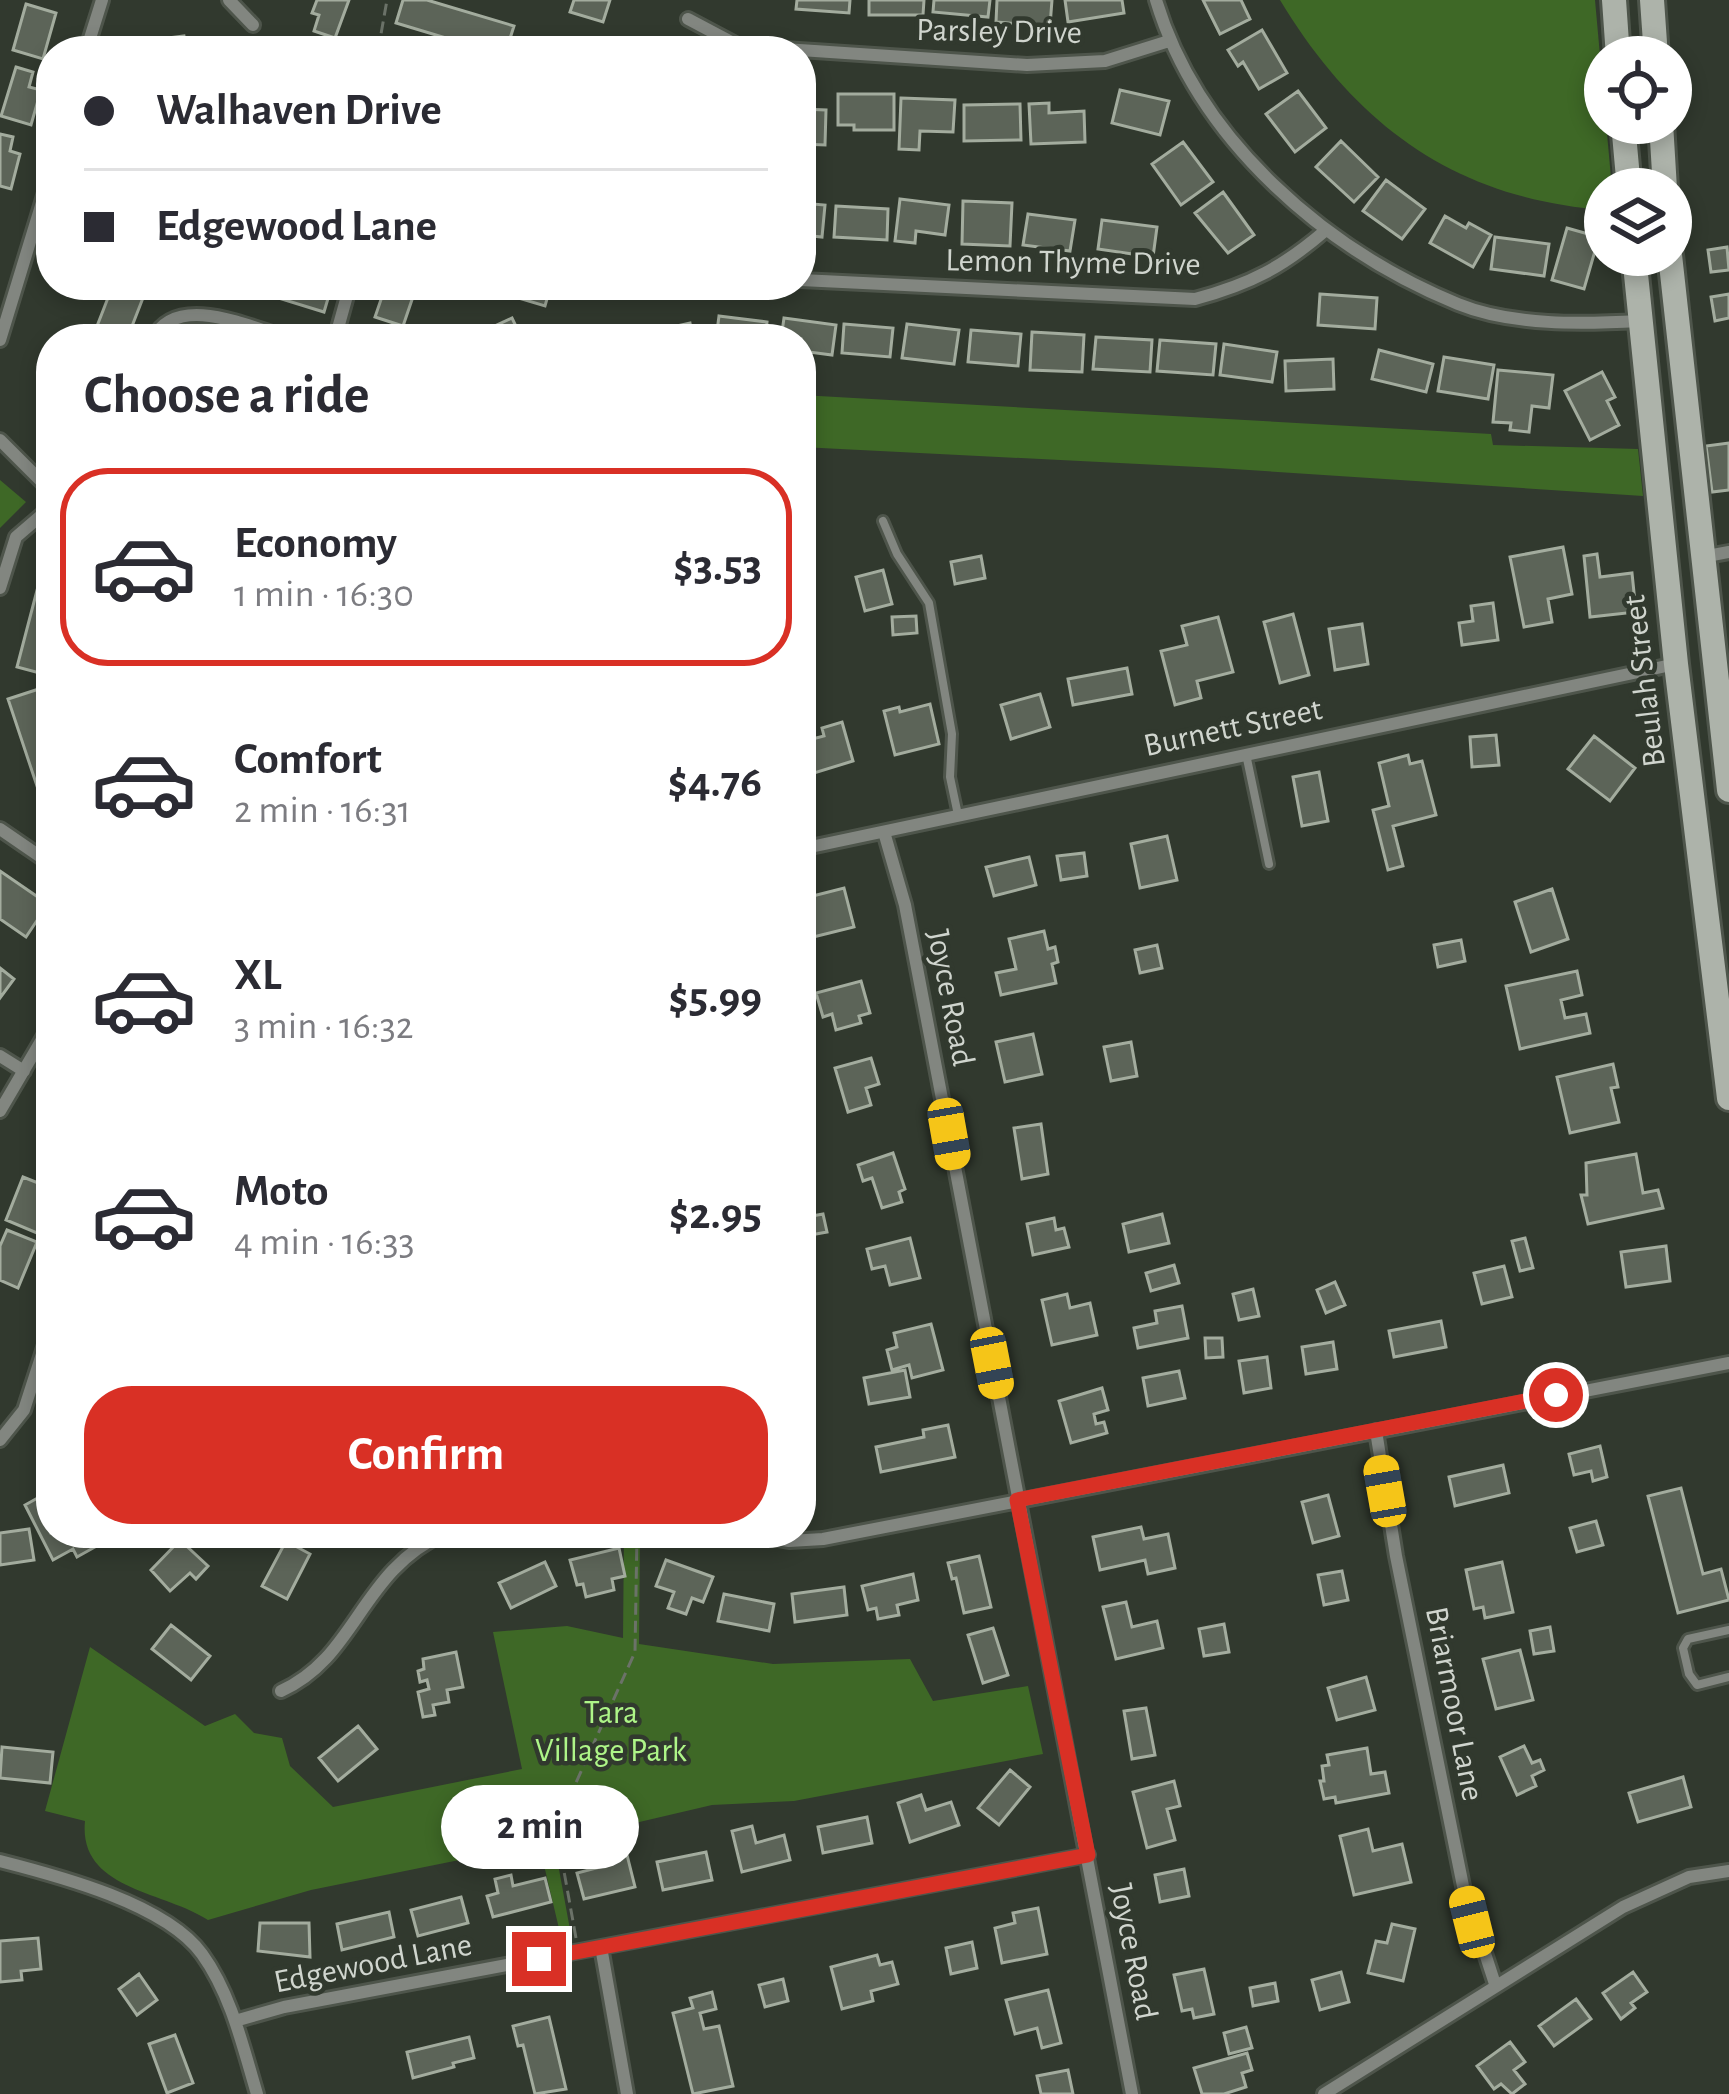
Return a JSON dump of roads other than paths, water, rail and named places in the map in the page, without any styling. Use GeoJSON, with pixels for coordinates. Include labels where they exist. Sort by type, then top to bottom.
{"type":"FeatureCollection","features":[{"type":"Feature","properties":{"kind":"main road"},"geometry":{"type":"LineString","coordinates":[[1614,0],[1617,36]]}},
{"type":"Feature","properties":{"kind":"main road"},"geometry":{"type":"LineString","coordinates":[[1652,0],[1655,36]]}},
{"type":"Feature","properties":{"kind":"main road","name":"Beulah Street"},"geometry":{"type":"LineString","coordinates":[[1636,276],[1676,664],[1729,1098]]}},
{"type":"Feature","properties":{"kind":"main road"},"geometry":{"type":"LineString","coordinates":[[1672,276],[1729,790]]}},
{"type":"Feature","properties":{"kind":"street"},"geometry":{"type":"LineString","coordinates":[[91,36],[102,0]]}},
{"type":"Feature","properties":{"kind":"street"},"geometry":{"type":"LineString","coordinates":[[229,0],[253,25]]}},
{"type":"Feature","properties":{"kind":"street"},"geometry":{"type":"LineString","coordinates":[[1156,0],[1168,41],[1224,128],[1264,174],[1326,230],[1378,264],[1461,305],[1523,318],[1640,321]]}},
{"type":"Feature","properties":{"kind":"street","name":"Parsley Drive"},"geometry":{"type":"LineString","coordinates":[[688,19],[720,36]]}},
{"type":"Feature","properties":{"kind":"street","name":"Parsley Drive"},"geometry":{"type":"LineString","coordinates":[[816,51],[1027,65],[1105,61],[1168,41]]}},
{"type":"Feature","properties":{"kind":"street"},"geometry":{"type":"LineString","coordinates":[[0,340],[36,222]]}},
{"type":"Feature","properties":{"kind":"street","name":"Lemon Thyme Drive"},"geometry":{"type":"LineString","coordinates":[[816,281],[1195,298],[1238,287],[1286,264],[1326,230]]}},
{"type":"Feature","properties":{"kind":"street"},"geometry":{"type":"LineString","coordinates":[[163,324],[181,314],[235,324]]}},
{"type":"Feature","properties":{"kind":"street"},"geometry":{"type":"LineString","coordinates":[[0,440],[36,476]]}},
{"type":"Feature","properties":{"kind":"street"},"geometry":{"type":"LineString","coordinates":[[0,587],[16,537],[36,520]]}},
{"type":"Feature","properties":{"kind":"street"},"geometry":{"type":"LineString","coordinates":[[1701,557],[1729,552]]}},
{"type":"Feature","properties":{"kind":"street","name":"Burnett Street"},"geometry":{"type":"LineString","coordinates":[[816,846],[1676,664]]}},
{"type":"Feature","properties":{"kind":"street"},"geometry":{"type":"LineString","coordinates":[[1688,761],[1727,756]]}},
{"type":"Feature","properties":{"kind":"street"},"geometry":{"type":"LineString","coordinates":[[0,829],[36,847]]}},
{"type":"Feature","properties":{"kind":"street","name":"Joyce Road"},"geometry":{"type":"LineString","coordinates":[[884,832],[905,904],[1132,2094]]}},
{"type":"Feature","properties":{"kind":"street"},"geometry":{"type":"LineString","coordinates":[[0,1111],[36,1049]]}},
{"type":"Feature","properties":{"kind":"street"},"geometry":{"type":"LineString","coordinates":[[0,1057],[23,1071]]}},
{"type":"Feature","properties":{"kind":"street"},"geometry":{"type":"LineString","coordinates":[[816,1539],[1729,1363]]}},
{"type":"Feature","properties":{"kind":"street"},"geometry":{"type":"LineString","coordinates":[[0,1440],[24,1410],[36,1373]]}},
{"type":"Feature","properties":{"kind":"street","name":"Briarmoor Lane"},"geometry":{"type":"LineString","coordinates":[[1376,1431],[1462,1886],[1495,1984]]}},
{"type":"Feature","properties":{"kind":"street"},"geometry":{"type":"LineString","coordinates":[[281,1691],[321,1665],[393,1567],[422,1548]]}},
{"type":"Feature","properties":{"kind":"street","name":"Edgewood Lane"},"geometry":{"type":"LineString","coordinates":[[235,2021],[284,2007],[1088,1855]]}},
{"type":"Feature","properties":{"kind":"street"},"geometry":{"type":"LineString","coordinates":[[0,1861],[141,1908],[173,1924],[210,1966],[235,2021],[257,2094]]}},
{"type":"Feature","properties":{"kind":"street"},"geometry":{"type":"LineString","coordinates":[[1324,2094],[1495,1984],[1657,1889],[1689,1877],[1729,1871]]}},
{"type":"Feature","properties":{"kind":"street"},"geometry":{"type":"LineString","coordinates":[[601,1947],[627,2094]]}},
{"type":"Feature","properties":{"kind":"lane"},"geometry":{"type":"LineString","coordinates":[[884,521],[897,554],[929,603],[952,734],[950,777],[958,815]]}},
{"type":"Feature","properties":{"kind":"lane"},"geometry":{"type":"LineString","coordinates":[[1246,753],[1269,864]]}},
{"type":"Feature","properties":{"kind":"lane"},"geometry":{"type":"LineString","coordinates":[[1729,1630],[1688,1640],[1683,1648],[1697,1685],[1729,1677]]}},
{"type":"Feature","properties":{"kind":"park label","name":"Tara Village Park"},"geometry":{"type":"Point","coordinates":[611,1732]}}]}
